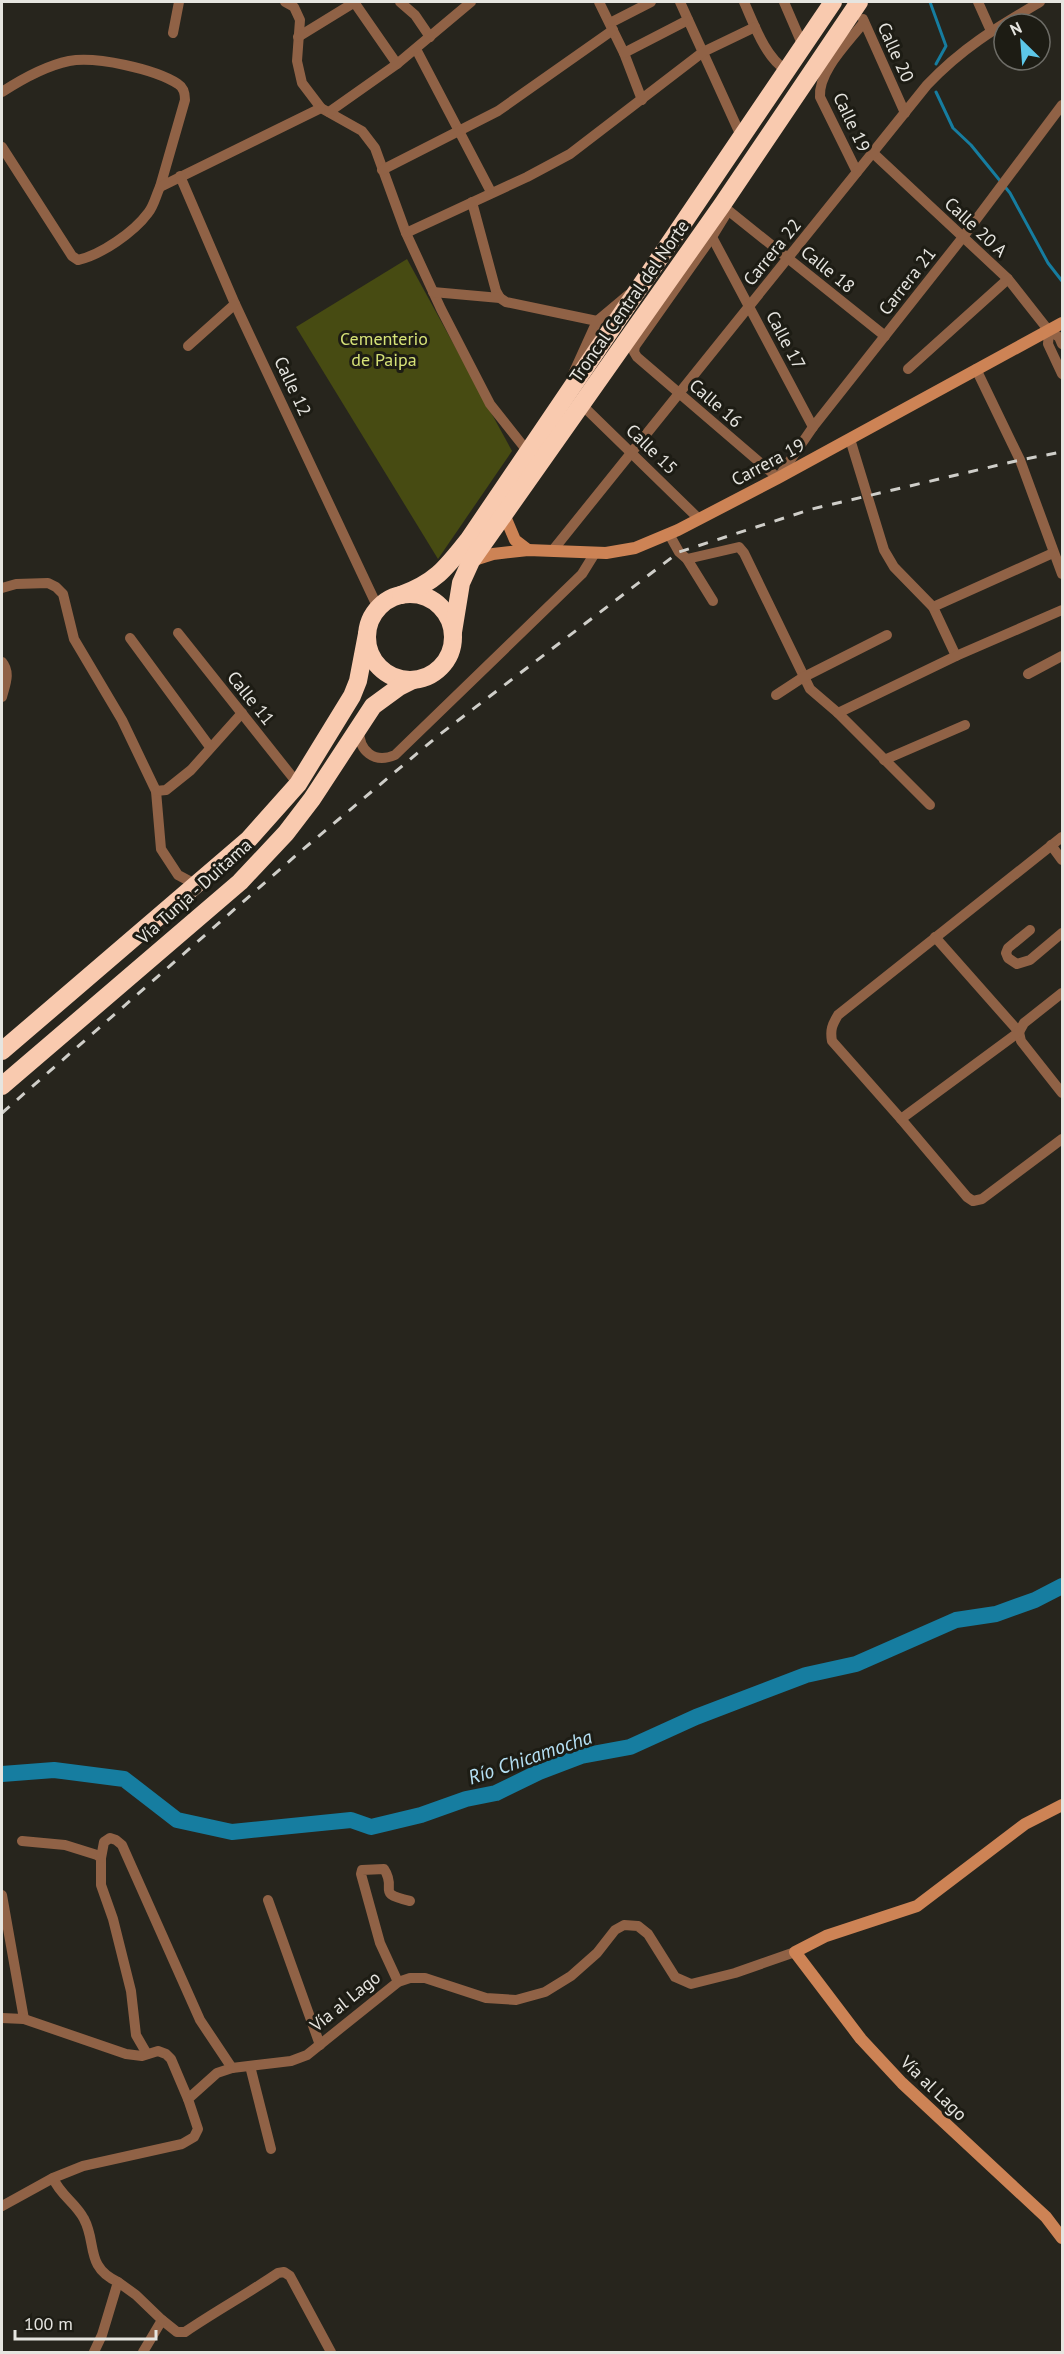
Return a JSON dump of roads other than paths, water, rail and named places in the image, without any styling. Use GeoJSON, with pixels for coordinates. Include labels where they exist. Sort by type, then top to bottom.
{"type":"FeatureCollection","features":[{"type":"Feature","properties":{"kind":"highway","name":"Troncal Central del Norte"},"geometry":{"type":"LineString","coordinates":[[453,632],[461,583],[471,561],[504,514],[636,291],[833,2]]}},
{"type":"Feature","properties":{"kind":"highway","name":"Troncal Central del Norte"},"geometry":{"type":"LineString","coordinates":[[401,595],[421,587],[447,566],[469,539],[528,452],[573,400],[725,208],[858,3]]}},
{"type":"Feature","properties":{"kind":"highway"},"geometry":{"type":"LineString","coordinates":[[401,595],[418,595],[435,602],[447,615],[453,632],[453,646],[448,659],[439,670],[427,677],[413,680],[395,678],[379,668],[369,652],[367,634],[370,620],[378,608],[388,600],[401,595]]}},
{"type":"Feature","properties":{"kind":"highway","name":"Vía Tunja - Duitama"},"geometry":{"type":"LineString","coordinates":[[2,1051],[249,838],[298,784],[352,696],[358,681],[367,634]]}},
{"type":"Feature","properties":{"kind":"highway","name":"Vía Tunja - Duitama"},"geometry":{"type":"LineString","coordinates":[[2,1086],[247,876],[286,833],[374,706],[384,696],[413,680]]}},
{"type":"Feature","properties":{"kind":"street"},"geometry":{"type":"LineString","coordinates":[[173,33],[179,2]]}},
{"type":"Feature","properties":{"kind":"street"},"geometry":{"type":"LineString","coordinates":[[285,2],[294,7],[300,20],[297,61],[302,83],[325,110],[362,131],[375,148],[406,233],[433,292],[490,404],[528,452]]}},
{"type":"Feature","properties":{"kind":"street"},"geometry":{"type":"LineString","coordinates":[[298,37],[355,2],[397,64]]}},
{"type":"Feature","properties":{"kind":"street"},"geometry":{"type":"LineString","coordinates":[[400,2],[415,15],[430,37]]}},
{"type":"Feature","properties":{"kind":"street"},"geometry":{"type":"LineString","coordinates":[[160,187],[325,110],[397,64],[471,2]]}},
{"type":"Feature","properties":{"kind":"street"},"geometry":{"type":"LineString","coordinates":[[599,2],[624,53],[642,100]]}},
{"type":"Feature","properties":{"kind":"street"},"geometry":{"type":"LineString","coordinates":[[382,170],[498,111],[611,26],[651,2]]}},
{"type":"Feature","properties":{"kind":"street"},"geometry":{"type":"LineString","coordinates":[[680,2],[741,136]]}},
{"type":"Feature","properties":{"kind":"street"},"geometry":{"type":"LineString","coordinates":[[744,2],[755,27],[777,64],[786,70]]}},
{"type":"Feature","properties":{"kind":"street"},"geometry":{"type":"LineString","coordinates":[[784,2],[803,45]]}},
{"type":"Feature","properties":{"kind":"street"},"geometry":{"type":"LineString","coordinates":[[978,2],[992,31]]}},
{"type":"Feature","properties":{"kind":"street","name":"Carrera 22"},"geometry":{"type":"LineString","coordinates":[[1023,12],[1040,2]]}},
{"type":"Feature","properties":{"kind":"street","name":"Calle 20"},"geometry":{"type":"LineString","coordinates":[[858,3],[864,22],[905,113]]}},
{"type":"Feature","properties":{"kind":"street"},"geometry":{"type":"LineString","coordinates":[[624,53],[688,20]]}},
{"type":"Feature","properties":{"kind":"street","name":"Calle 19"},"geometry":{"type":"LineString","coordinates":[[857,172],[820,97],[819,85],[864,22]]}},
{"type":"Feature","properties":{"kind":"street"},"geometry":{"type":"LineString","coordinates":[[406,233],[527,177],[570,154],[703,52],[755,27]]}},
{"type":"Feature","properties":{"kind":"street","name":"Carrera 22"},"geometry":{"type":"LineString","coordinates":[[554,550],[927,85],[970,44],[992,31]]}},
{"type":"Feature","properties":{"kind":"street"},"geometry":{"type":"LineString","coordinates":[[416,49],[491,192]]}},
{"type":"Feature","properties":{"kind":"street"},"geometry":{"type":"LineString","coordinates":[[2,92],[44,69],[85,59],[117,62],[178,84],[185,93],[160,187],[150,212],[130,232],[88,258],[78,260],[72,256],[2,147]]}},
{"type":"Feature","properties":{"kind":"street","name":"Carrera 21"},"geometry":{"type":"LineString","coordinates":[[778,478],[813,427],[963,237],[1062,105]]}},
{"type":"Feature","properties":{"kind":"street","name":"Calle 20 A"},"geometry":{"type":"LineString","coordinates":[[873,153],[1008,279],[1049,331],[1059,336],[1062,344]]}},
{"type":"Feature","properties":{"kind":"street","name":"Calle 12"},"geometry":{"type":"LineString","coordinates":[[180,176],[235,304],[378,608]]}},
{"type":"Feature","properties":{"kind":"street"},"geometry":{"type":"LineString","coordinates":[[472,202],[496,291],[500,298]]}},
{"type":"Feature","properties":{"kind":"street"},"geometry":{"type":"LineString","coordinates":[[712,237],[725,208]]}},
{"type":"Feature","properties":{"kind":"street","name":"Calle 18"},"geometry":{"type":"LineString","coordinates":[[725,208],[885,336]]}},
{"type":"Feature","properties":{"kind":"street","name":"Calle 17"},"geometry":{"type":"LineString","coordinates":[[712,237],[813,427]]}},
{"type":"Feature","properties":{"kind":"street","name":"Calle 16"},"geometry":{"type":"LineString","coordinates":[[712,237],[635,346],[634,352],[778,478]]}},
{"type":"Feature","properties":{"kind":"street"},"geometry":{"type":"LineString","coordinates":[[908,369],[1008,279]]}},
{"type":"Feature","properties":{"kind":"street"},"geometry":{"type":"LineString","coordinates":[[573,400],[574,371],[597,321],[625,297],[636,291]]}},
{"type":"Feature","properties":{"kind":"street"},"geometry":{"type":"LineString","coordinates":[[433,292],[500,298],[597,321]]}},
{"type":"Feature","properties":{"kind":"street"},"geometry":{"type":"LineString","coordinates":[[188,346],[235,304]]}},
{"type":"Feature","properties":{"kind":"street","name":"Carrera 19"},"geometry":{"type":"LineString","coordinates":[[471,561],[493,554],[528,550],[595,553],[634,548],[669,534],[778,478],[1062,323]]}},
{"type":"Feature","properties":{"kind":"street","name":"Calle 20 A"},"geometry":{"type":"LineString","coordinates":[[1049,331],[1048,344],[1062,374]]}},
{"type":"Feature","properties":{"kind":"street"},"geometry":{"type":"LineString","coordinates":[[976,369],[1020,460],[1062,574]]}},
{"type":"Feature","properties":{"kind":"street","name":"Calle 15"},"geometry":{"type":"LineString","coordinates":[[573,400],[632,453],[699,519]]}},
{"type":"Feature","properties":{"kind":"street"},"geometry":{"type":"LineString","coordinates":[[850,439],[884,550],[894,567],[933,607],[956,656]]}},
{"type":"Feature","properties":{"kind":"street"},"geometry":{"type":"LineString","coordinates":[[504,514],[515,540],[528,550]]}},
{"type":"Feature","properties":{"kind":"street"},"geometry":{"type":"LineString","coordinates":[[669,534],[713,601]]}},
{"type":"Feature","properties":{"kind":"street"},"geometry":{"type":"LineString","coordinates":[[687,559],[739,547],[744,553],[802,678],[810,690],[838,713],[930,805]]}},
{"type":"Feature","properties":{"kind":"street"},"geometry":{"type":"LineString","coordinates":[[359,730],[359,740],[367,753],[382,759],[395,755],[582,574],[595,553]]}},
{"type":"Feature","properties":{"kind":"street"},"geometry":{"type":"LineString","coordinates":[[933,607],[1053,553]]}},
{"type":"Feature","properties":{"kind":"street"},"geometry":{"type":"LineString","coordinates":[[2,588],[16,584],[48,584],[56,586],[63,594],[74,639],[122,720],[156,791],[161,849],[178,875],[195,884]]}},
{"type":"Feature","properties":{"kind":"street"},"geometry":{"type":"LineString","coordinates":[[838,713],[956,656],[1062,610]]}},
{"type":"Feature","properties":{"kind":"street","name":"Calle 11"},"geometry":{"type":"LineString","coordinates":[[178,633],[298,784]]}},
{"type":"Feature","properties":{"kind":"street"},"geometry":{"type":"LineString","coordinates":[[776,694],[802,678],[887,635]]}},
{"type":"Feature","properties":{"kind":"street"},"geometry":{"type":"LineString","coordinates":[[130,638],[210,747]]}},
{"type":"Feature","properties":{"kind":"street"},"geometry":{"type":"LineString","coordinates":[[1028,674],[1062,656]]}},
{"type":"Feature","properties":{"kind":"street"},"geometry":{"type":"LineString","coordinates":[[2,662],[7,676],[2,697]]}},
{"type":"Feature","properties":{"kind":"street"},"geometry":{"type":"LineString","coordinates":[[156,791],[166,790],[191,770],[242,713]]}},
{"type":"Feature","properties":{"kind":"street"},"geometry":{"type":"LineString","coordinates":[[884,760],[965,724]]}},
{"type":"Feature","properties":{"kind":"street"},"geometry":{"type":"LineString","coordinates":[[1062,837],[838,1015],[832,1026],[832,1041],[967,1197],[973,1201],[982,1199],[1062,1139]]}},
{"type":"Feature","properties":{"kind":"street"},"geometry":{"type":"LineString","coordinates":[[1050,845],[1062,860]]}},
{"type":"Feature","properties":{"kind":"street"},"geometry":{"type":"LineString","coordinates":[[1030,930],[1008,948],[1006,953],[1013,963],[1030,960],[1062,933]]}},
{"type":"Feature","properties":{"kind":"street"},"geometry":{"type":"LineString","coordinates":[[935,937],[1019,1032],[1021,1041],[1062,1092]]}},
{"type":"Feature","properties":{"kind":"street"},"geometry":{"type":"LineString","coordinates":[[901,1119],[1019,1032],[1024,1023],[1062,993]]}},
{"type":"Feature","properties":{"kind":"street","name":"Vía al Lago"},"geometry":{"type":"LineString","coordinates":[[188,2099],[217,2073],[232,2068],[291,2061],[307,2055],[398,1982],[410,1978],[425,1978],[486,1998],[516,2000],[545,1992],[571,1976],[597,1953],[615,1930],[624,1925],[638,1926],[648,1934],[675,1977],[691,1984],[735,1974],[795,1952],[826,1936],[918,1906],[1024,1824],[1062,1804]]}},
{"type":"Feature","properties":{"kind":"street"},"geometry":{"type":"LineString","coordinates":[[147,2054],[136,2035],[128,1981],[113,1919],[101,1885],[101,1858],[104,1842],[110,1838],[122,1845],[200,2020],[232,2068]]}},
{"type":"Feature","properties":{"kind":"street"},"geometry":{"type":"LineString","coordinates":[[22,1841],[65,1845],[101,1858]]}},
{"type":"Feature","properties":{"kind":"street"},"geometry":{"type":"LineString","coordinates":[[398,1982],[380,1943],[361,1874],[362,1870],[384,1869],[389,1880],[387,1890],[389,1894],[392,1897],[410,1900]]}},
{"type":"Feature","properties":{"kind":"street"},"geometry":{"type":"LineString","coordinates":[[2,1895],[24,2019]]}},
{"type":"Feature","properties":{"kind":"street"},"geometry":{"type":"LineString","coordinates":[[268,1900],[320,2045]]}},
{"type":"Feature","properties":{"kind":"street","name":"Vía al Lago"},"geometry":{"type":"LineString","coordinates":[[795,1952],[861,2039],[902,2084],[1047,2217],[1062,2238]]}},
{"type":"Feature","properties":{"kind":"street"},"geometry":{"type":"LineString","coordinates":[[2,2018],[24,2019],[126,2054],[142,2056],[158,2051],[166,2054],[171,2060],[188,2099],[198,2129],[194,2137],[182,2144],[83,2166],[53,2178],[2,2206]]}},
{"type":"Feature","properties":{"kind":"street"},"geometry":{"type":"LineString","coordinates":[[250,2066],[271,2149]]}},
{"type":"Feature","properties":{"kind":"street"},"geometry":{"type":"LineString","coordinates":[[53,2178],[59,2191],[83,2216],[88,2228],[92,2255],[103,2272],[136,2295],[177,2332],[185,2332],[229,2302],[243,2298],[278,2273],[284,2272],[290,2276],[331,2352]]}},
{"type":"Feature","properties":{"kind":"street"},"geometry":{"type":"LineString","coordinates":[[94,2352],[102,2335],[118,2282]]}},
{"type":"Feature","properties":{"kind":"street"},"geometry":{"type":"LineString","coordinates":[[143,2352],[162,2320]]}},
{"type":"Feature","properties":{"kind":"waterway"},"geometry":{"type":"LineString","coordinates":[[930,2],[946,46],[936,64]]}},
{"type":"Feature","properties":{"kind":"waterway"},"geometry":{"type":"LineString","coordinates":[[936,92],[953,128],[971,145],[1010,193],[1048,263],[1062,281]]}},
{"type":"Feature","properties":{"kind":"waterway","name":"Río Chicamocha"},"geometry":{"type":"LineString","coordinates":[[2,1774],[54,1770],[124,1779],[177,1820],[232,1832],[351,1820],[371,1827],[421,1815],[466,1799],[496,1793],[539,1772],[581,1756],[630,1747],[696,1717],[806,1675],[856,1664],[956,1620],[996,1614],[1035,1600],[1062,1586]]}},
{"type":"Feature","properties":{"kind":"railway"},"geometry":{"type":"LineString","coordinates":[[2,1113],[301,851],[439,735],[679,552],[812,509],[1062,452]]}},
{"type":"Feature","properties":{"kind":"park label","name":"Cementerio de Paipa"},"geometry":{"type":"Point","coordinates":[384,348]}}]}
